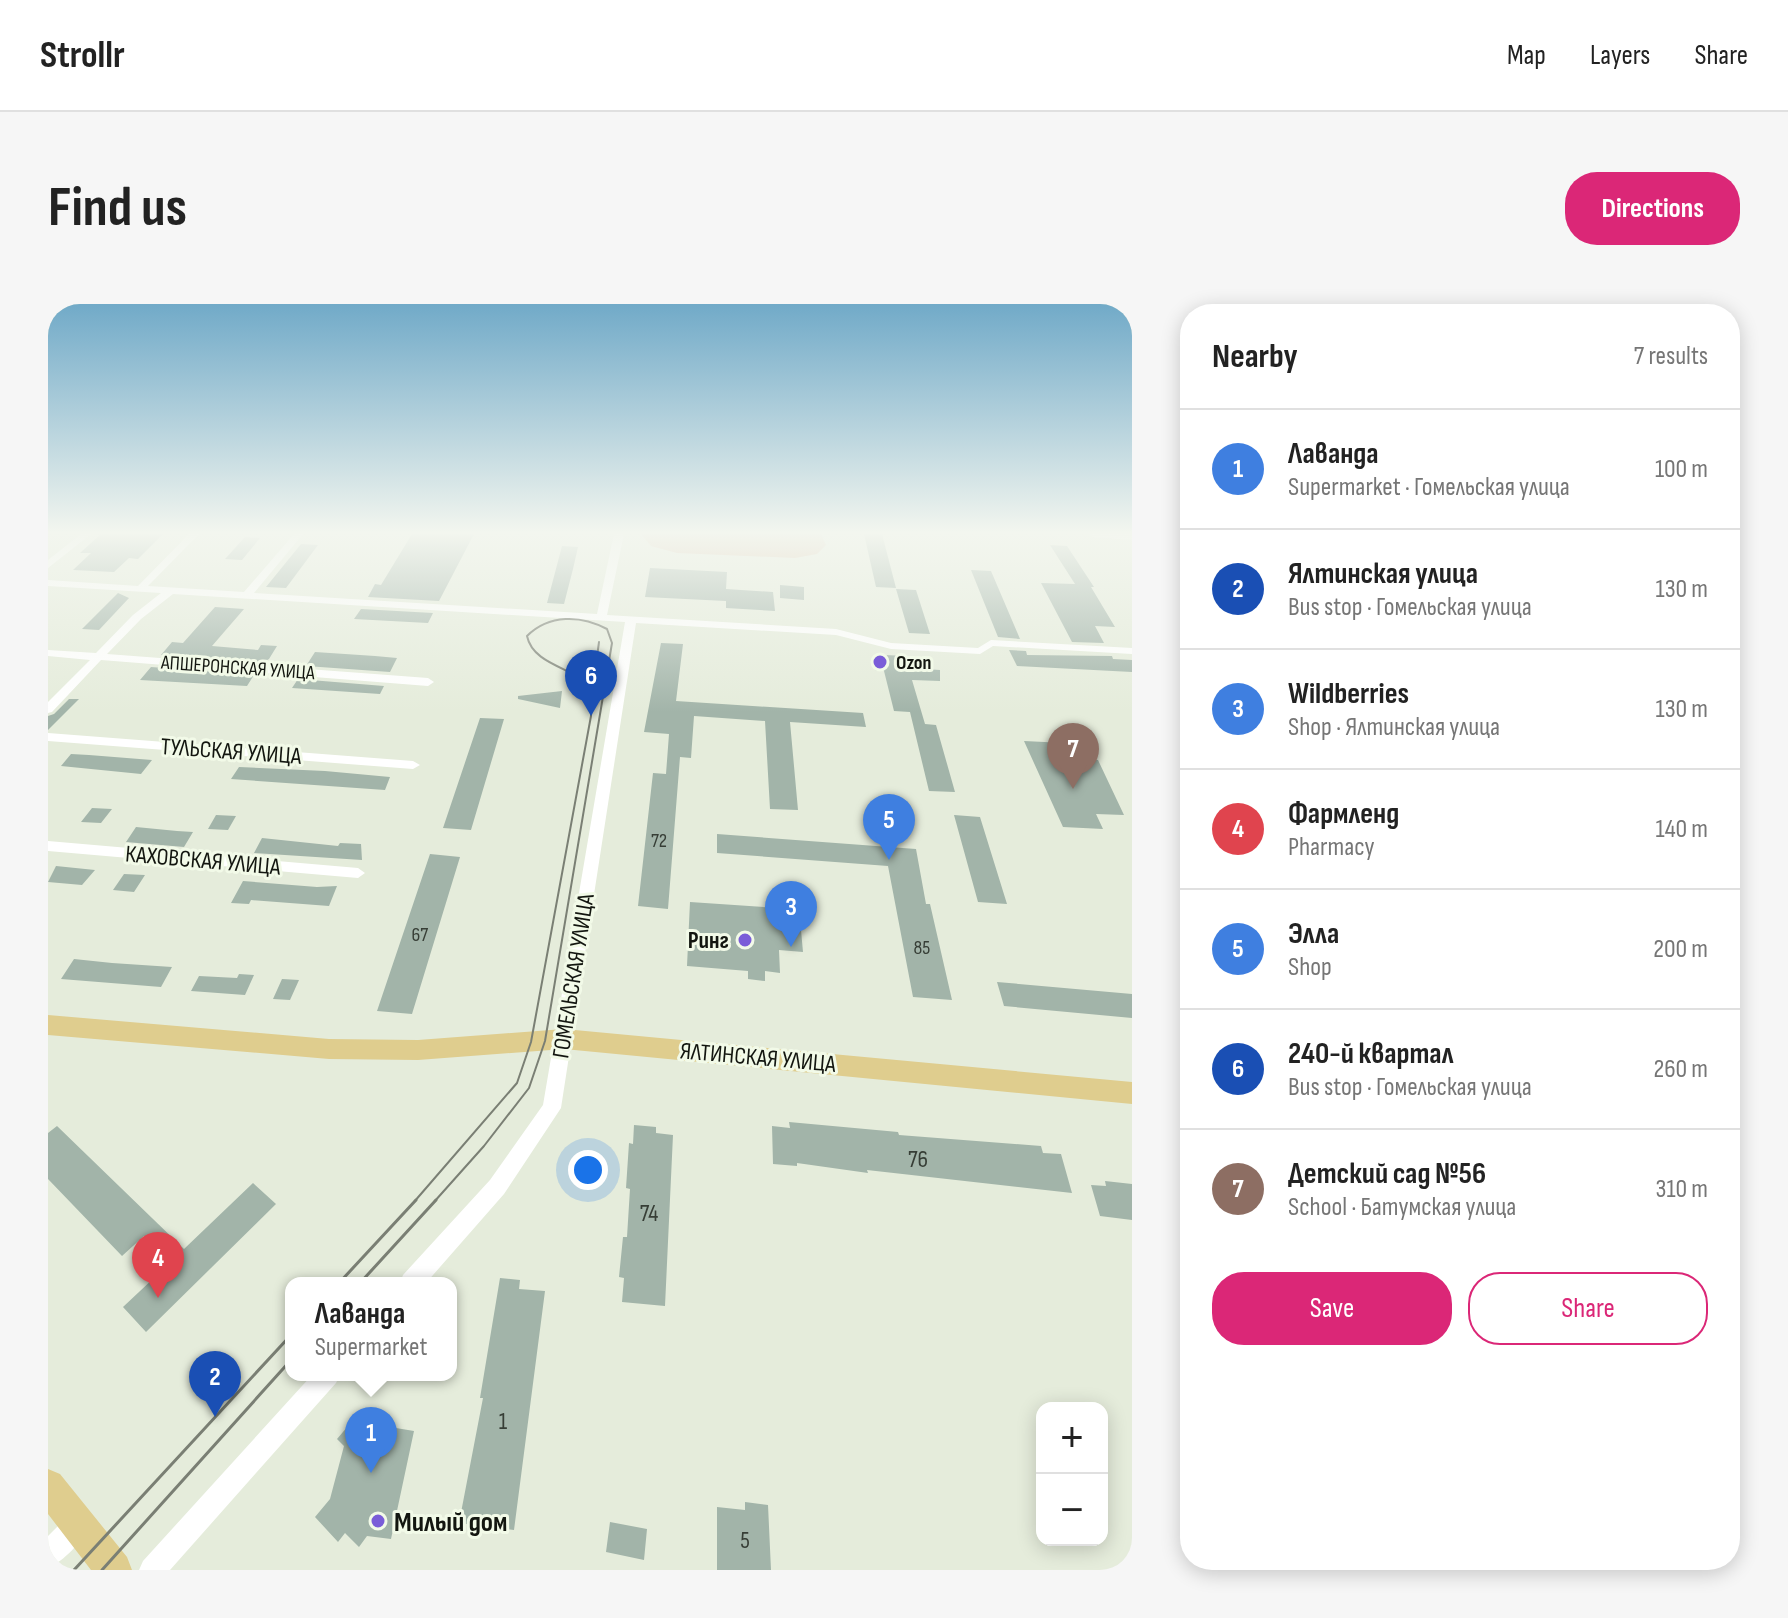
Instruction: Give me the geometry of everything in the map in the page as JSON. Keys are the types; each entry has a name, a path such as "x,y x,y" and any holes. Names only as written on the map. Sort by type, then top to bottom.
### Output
{"main road":[{"name":"ЯЛТИНСКАЯ УЛИЦА","path":"48,1025 329,1049 418,1050 564,1039 1132,1093"},
{"path":"48,1486 76,1526 114,1570"}],"street":[{"path":"48,709 137,617 167,593"},
{"path":"202,593 836,632 891,646 943,650 980,651 991,643 1132,651"},
{"path":"601,619 606,593"},
{"name":"ГОМЕЛЬСКАЯ УЛИЦА","path":"416,1277 497,1187 552,1108 631,621"},
{"name":"АПШЕРОНСКАЯ УЛИЦА","path":"48,653 428,682"},
{"name":"ТУЛЬСКАЯ УЛИЦА","path":"48,737 413,765"},
{"name":"КАХОВСКАЯ УЛИЦА","path":"48,846 358,873"},
{"path":"152,1570 323,1381"},
{"path":"48,1555 76,1526"}],"building":[{"path":"118,593 129,598 99,630 82,629"},
{"path":"370,593 443,593 439,601 368,597"},
{"path":"550,593 567,593 564,604 547,603"},
{"path":"646,593 773,593 775,611 726,608 726,601 645,597"},
{"path":"780,593 804,593 804,600 780,598"},
{"path":"897,593 917,593 930,634 909,633"},
{"path":"980,593 1000,593 1020,639 998,637"},
{"path":"1046,593 1095,593 1115,627 1095,626 1104,643 1072,642"},
{"path":"215,607 244,609 212,646 258,650 261,645 277,646 269,659 262,663 161,655 172,642 183,643"},
{"path":"361,609 433,613 428,623 354,619"},
{"path":"661,643 683,644 676,701 863,713 866,727 790,722 798,810 770,809 765,721 694,716 691,758 680,757 668,909 638,906 653,773 666,774 669,734 644,732"},
{"path":"1009,650 1026,651 1027,655 1112,656 1113,659 1132,660 1132,672 1017,666"},
{"path":"315,652 397,658 390,672 306,666"},
{"path":"885,655 906,656 909,668 940,670 940,681 912,680 925,724 936,725 955,792 929,791 910,712 894,711 884,671 876,671 873,659 886,659"},
{"path":"151,667 254,675 247,686 140,680"},
{"path":"298,679 384,686 380,694 292,688"},
{"path":"562,691 560,708 518,699 518,696"},
{"path":"69,699 79,699 48,730 48,716"},
{"path":"480,718 504,719 471,830 443,828"},
{"path":"1024,741 1065,743 1073,758 1098,760 1124,815 1096,814 1103,829 1063,827"},
{"path":"71,754 152,760 141,774 61,766"},
{"path":"239,767 390,777 385,790 231,779"},
{"path":"92,808 112,809 101,823 81,822"},
{"path":"216,815 236,816 228,830 208,829"},
{"path":"954,815 980,817 1007,904 978,902"},
{"path":"136,827 193,832 184,847 126,842"},
{"path":"717,834 916,849 926,904 930,904 952,1000 913,997 888,866 717,853"},
{"path":"262,838 338,846 340,843 361,844 362,860 254,853"},
{"path":"430,854 460,857 412,1014 377,1011"},
{"path":"56,866 95,870 82,885 48,882"},
{"path":"124,874 145,875 134,892 113,890"},
{"path":"243,881 337,886 329,906 251,900 249,904 231,903"},
{"name":"Ринг","path":"690,902 778,908 779,928 801,930 803,952 779,950 780,973 765,971 765,981 748,979 748,971 687,966"},
{"path":"74,959 172,967 161,987 61,979"},
{"path":"239,974 254,975 245,995 191,991 199,976 237,978"},
{"path":"282,979 299,980 290,1000 273,999"},
{"path":"997,982 1132,994 1132,1018 1004,1006"},
{"path":"789,1122 898,1132 899,1135 1041,1146 1043,1153 1061,1154 1072,1193 797,1163 797,1166 773,1164 772,1126 790,1128"},
{"path":"634,1125 656,1127 656,1133 673,1135 665,1306 622,1302 624,1278 619,1277 623,1237 627,1237 630,1189 626,1188 629,1143 633,1144"},
{"path":"57,1126 184,1249 253,1183 276,1204 146,1332 123,1307 172,1261 144,1236 122,1256 48,1179 48,1133"},
{"path":"1105,1181 1132,1184 1132,1220 1100,1216 1091,1185 1106,1186"},
{"path":"500,1278 520,1280 519,1289 545,1291 514,1530 459,1523 483,1398 480,1398"},
{"path":"359,1413 371,1425 380,1413 396,1428 414,1431 391,1539 367,1536 359,1547 345,1533 338,1542 315,1517 330,1499 344,1446 337,1439"},
{"path":"745,1502 768,1505 771,1570 717,1570 717,1507 745,1510"},
{"path":"610,1522 647,1529 644,1560 606,1552"}],"tram line":[{"path":"434,1202 484,1146 529,1088 545,1041 612,643 607,629 576,619 555,620 527,636 537,654 593,687"},
{"path":"593,687 599,642"},
{"path":"414,1202 517,1083 531,1042 591,716 593,687"},
{"path":"345,1277 416,1200"},
{"path":"365,1277 436,1200"},
{"path":"74,1570 285,1341"},
{"path":"102,1570 285,1367"}],"place":[{"name":"Ozon","path":"880,662"},
{"name":"240-й квартал","path":"591,716"},
{"name":"Детский сад №56","path":"1073,789"},
{"name":"Элла","path":"889,860"},
{"name":"Ринг","path":"745,940"},
{"name":"Wildberries","path":"791,947"},
{"name":"Фармленд","path":"158,1298"},
{"name":"Ялтинская улица","path":"215,1417"},
{"name":"Лаванда","path":"371,1473"},
{"name":"Милый дом","path":"378,1521"}]}
